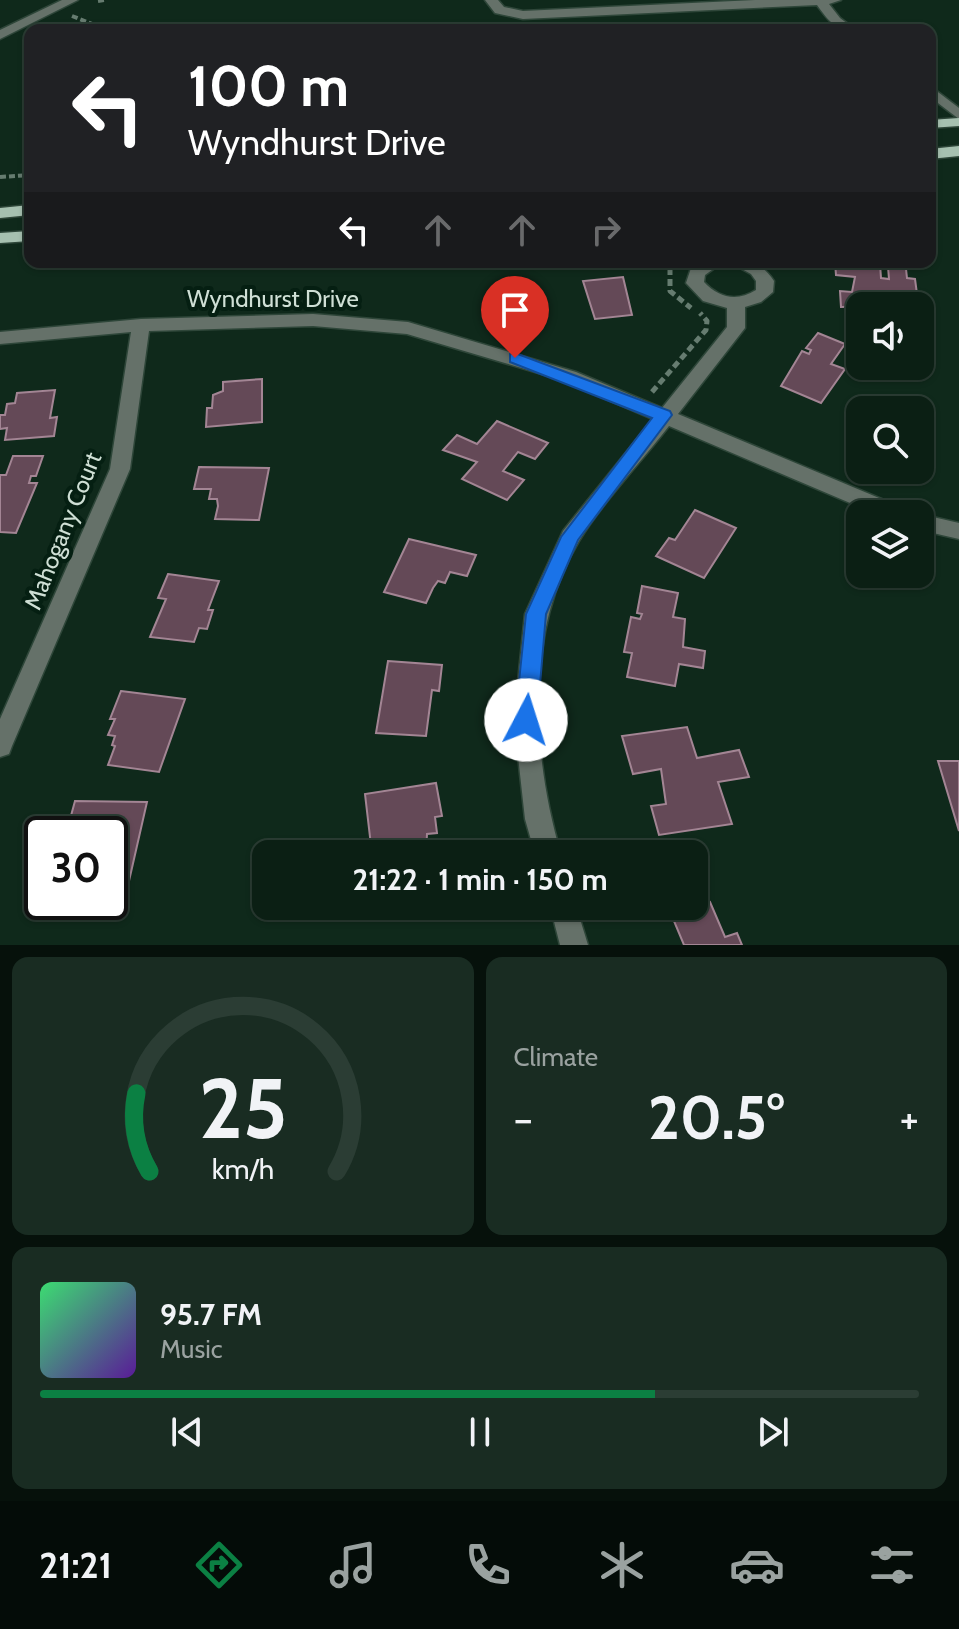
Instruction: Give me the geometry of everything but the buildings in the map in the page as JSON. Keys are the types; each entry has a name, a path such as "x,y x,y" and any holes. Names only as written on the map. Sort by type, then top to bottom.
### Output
{"main road":[{"path":"936,153 959,151"},
{"path":"0,213 24,211"},
{"path":"0,238 24,236"}],"street":[{"path":"0,35 72,0"},
{"path":"491,0 500,10 513,15 630,6 835,0"},
{"path":"820,0 840,24"},
{"path":"936,104 955,120"},
{"path":"704,268 697,272 695,283 702,294 718,302 736,304 753,301 764,292 765,281 752,268"},
{"path":"544,840 538,819 526,720 536,614 570,537 736,328 736,304"},
{"name":"Wyndhurst Drive","path":"0,338 141,325 313,320 408,328 489,349 638,404 863,500"},
{"name":"Mahogany Court","path":"0,746 120,469 141,325"},
{"path":"934,525 959,531"},
{"path":"567,920 574,945"}],"path":[{"path":"71,16 92,24"},
{"path":"0,177 24,175"},
{"path":"638,404 706,330 707,321 670,291 670,268"}],"route":[{"path":"515,358 569,376 664,415 570,537 536,614 526,720"}]}
